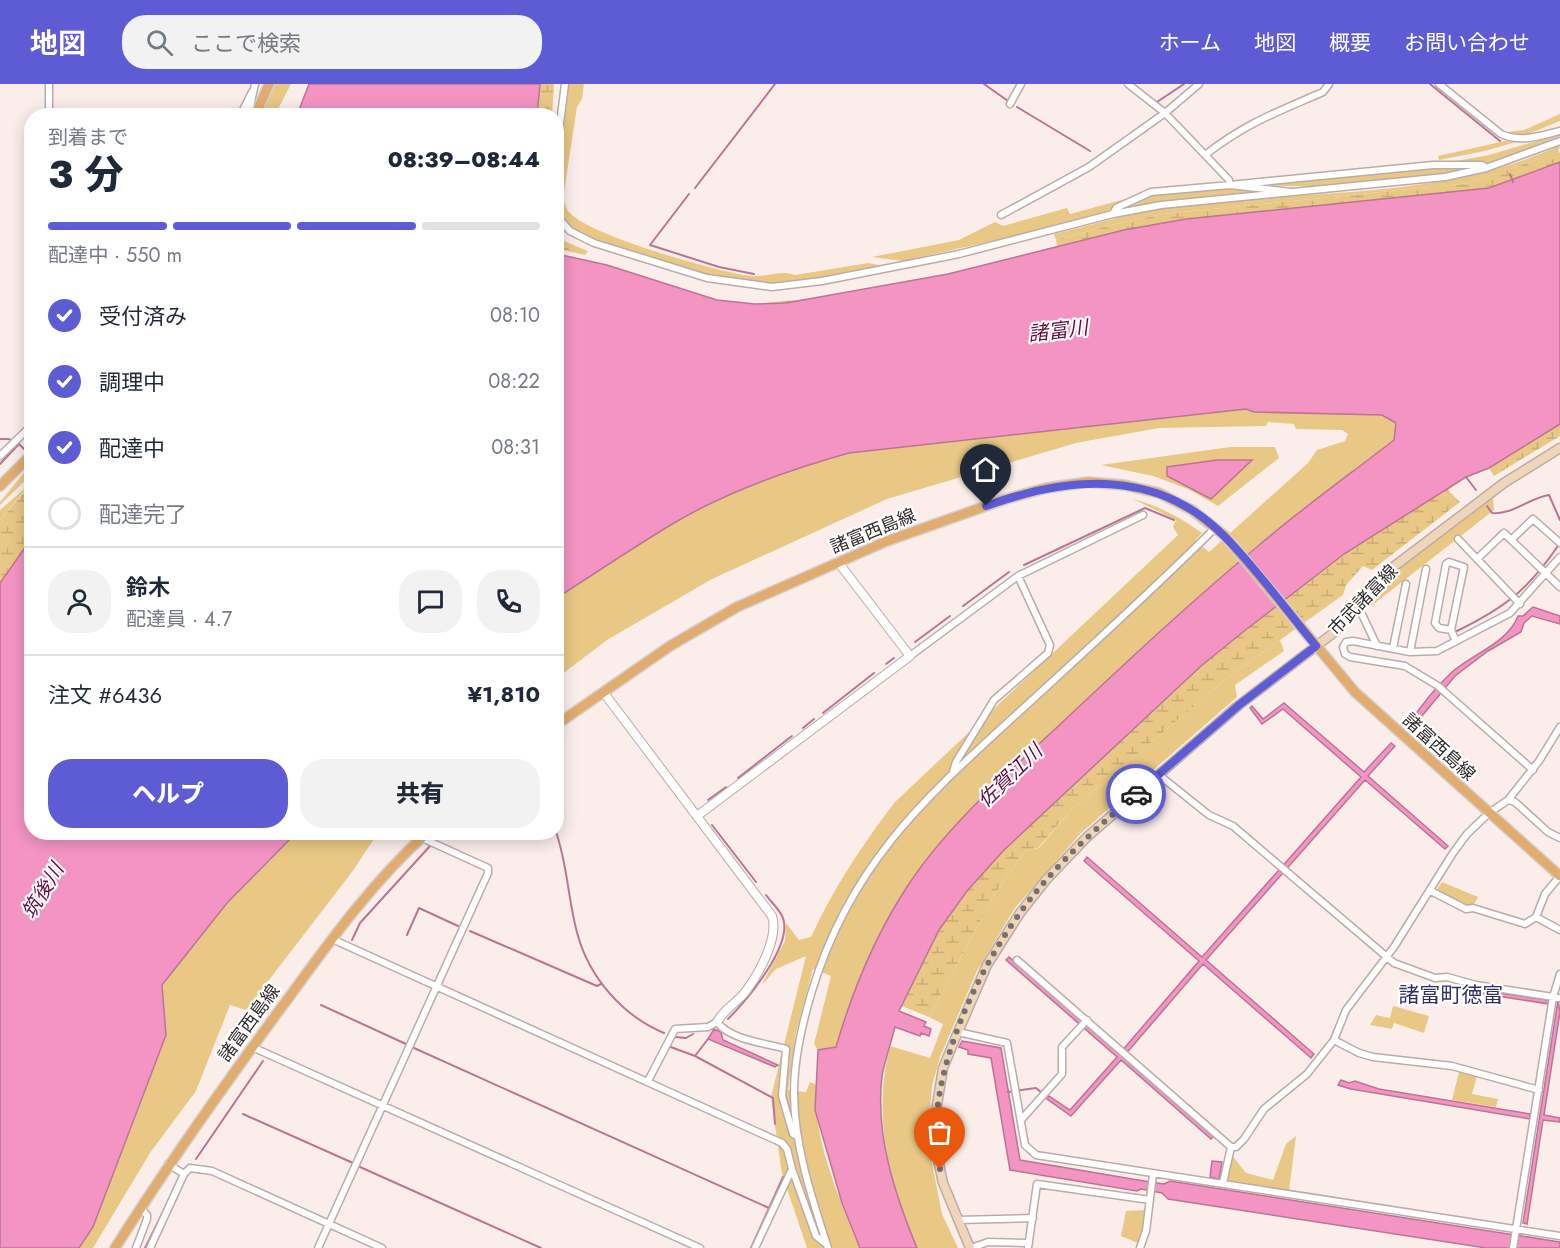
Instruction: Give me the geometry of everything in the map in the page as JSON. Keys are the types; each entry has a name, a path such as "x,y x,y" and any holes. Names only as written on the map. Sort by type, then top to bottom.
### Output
{"main road":[{"path":"258,108 269,84"},
{"name":"市武諸富線","path":"970,1248 941,1174 937,1155 935,1118 943,1068 987,965 1046,880 1087,837 1239,705 1336,631 1369,590 1407,555 1504,483 1560,448"},
{"path":"0,486 24,462"},
{"name":"諸富西島線","path":"564,720 670,646 736,607 887,541 1006,499 1046,488 1088,482 1124,485 1159,493 1192,510 1225,536 1316,646 1379,715 1560,876"},
{"name":"諸富西島線","path":"115,1248 168,1164 332,939 372,889 420,840"}],"street":[{"path":"49,84 49,108"},
{"path":"562,108 565,84"},
{"path":"1010,104 1021,84"},
{"path":"1128,84 1165,113 1229,180 1230,185"},
{"path":"1001,215 1089,167 1165,113 1199,84"},
{"path":"1205,154 1238,130 1262,117 1323,92 1329,84"},
{"path":"1439,84 1501,134 1510,138 1531,138 1560,131"},
{"path":"244,108 254,87"},
{"path":"250,108 254,87"},
{"path":"564,224 570,231 594,243 706,278 772,287 822,281 959,254 1113,214 1161,205 1419,181 1486,168 1560,141"},
{"path":"1113,214 1116,208 1151,192 1433,165 1482,165 1486,168"},
{"path":"1230,185 1283,189 1295,193"},
{"path":"0,456 24,432"},
{"path":"697,816 1018,576 1143,515"},
{"path":"1511,540 1533,519 1560,543"},
{"path":"828,1247 798,1137 794,1095 800,1036 817,973 836,924 862,877 880,851 928,795 1215,528"},
{"path":"1477,559 1504,533 1560,587"},
{"path":"1458,539 1515,600"},
{"path":"1533,770 1438,686 1405,666 1350,657 1344,654 1343,647 1346,642 1353,641 1410,652 1437,651 1455,639 1493,622 1560,557"},
{"path":"838,562 909,656"},
{"path":"1451,630 1439,628 1435,623 1446,564 1449,562 1464,567 1451,630 1455,639"},
{"path":"1410,652 1426,569"},
{"path":"953,772 956,762 994,700 1048,652 1050,645 1018,576"},
{"path":"1393,648 1406,584"},
{"path":"1358,606 1377,646"},
{"path":"603,693 775,923 772,943 746,991 717,1022 708,1027 675,1029 648,1081"},
{"path":"1017,960 1085,1023 1119,1049 1231,1147 1236,1147 1264,1109 1307,1074 1334,1040 1346,1010 1394,947 1467,834 1489,813 1508,800 1533,770 1560,727"},
{"path":"1159,775 1209,815 1233,826 1385,957 1416,973 1435,978 1447,977 1476,985 1557,997"},
{"path":"1508,800 1515,802 1548,832 1560,838"},
{"path":"318,1248 489,870 434,840"},
{"path":"1431,891 1466,909 1473,908 1525,924 1536,917 1545,894 1560,876"},
{"path":"1536,917 1560,930"},
{"path":"332,939 776,1139 787,1149 792,1170 816,1236 828,1247"},
{"path":"1514,1248 1560,974"},
{"path":"717,1022 722,1028 738,1035 786,1049 782,1096 793,1134 798,1137"},
{"path":"1021,1120 1046,1095 1062,1074 1062,1047 1085,1023"},
{"path":"958,1032 1007,1043 1027,1149 1036,1155 1153,1177 1223,1183 1516,1231 1560,1236"},
{"path":"1334,1040 1359,1053 1373,1057 1452,1066 1539,1090"},
{"path":"252,1047 700,1248"},
{"path":"1223,1183 1231,1147"},
{"path":"168,1164 184,1174"},
{"path":"150,1248 184,1174 190,1168 212,1171 382,1248"},
{"path":"755,1248 792,1170"},
{"path":"1140,1248 1146,1231 1153,1177"},
{"path":"970,1248 988,1242 1030,1246 1037,1184 1150,1198"},
{"path":"135,1248 147,1220 147,1215 140,1208"},
{"path":"958,1220 1033,1218"}],"green space":[{"path":"273,84 291,84 279,108 263,108"},
{"path":"536,84 554,84 552,108 534,108"},
{"path":"568,84 584,84 582,99 577,107 564,192 564,115"},
{"path":"1560,114 1560,121 1523,136 1511,135 1507,132 1524,130"},
{"path":"1560,134 1560,136 1488,163 1445,163 1489,155"},
{"path":"1505,141 1516,142 1439,160 1438,156"},
{"path":"1560,145 1558,153 1469,183 1163,214 1056,240 1054,234 1147,211 1210,202 1363,191 1464,177 1513,164"},
{"path":"1560,152 1560,174 1505,191 759,314 569,264 564,260 564,256 607,265 717,300 755,304 828,297 948,274 1057,246 1056,240 1163,214 1469,183"},
{"path":"1478,167 1422,177 1366,183 1309,186 1253,184 1436,168"},
{"path":"1239,188 1283,192 1155,202 1118,210 1155,193"},
{"path":"1140,195 1108,212 1037,231 903,261 872,257 959,240 995,222 1003,226 1067,208 1070,214"},
{"path":"564,201 568,211 599,231 653,251 749,276 784,273 795,275 868,263 890,267 799,284 754,285 706,276 644,259 587,236 564,220"},
{"path":"564,240 588,251 585,255 564,250"},
{"path":"1560,404 1560,436 1494,476 1489,468 1466,477 1448,490 1460,502 1372,570 1363,566 1346,585 1343,595 1231,675 1071,810 1038,848 1025,851 994,895 929,1017 902,1006 899,1011 929,930 971,867 1199,660 1380,513"},
{"path":"1246,409 1254,412 1382,415 1396,423 1394,440 1258,545 1205,591 1013,767 954,826 920,868 883,927 849,1006 836,1047 818,1050 814,1044 831,976 813,969 796,1033 788,1090 806,1092 810,1082 816,1085 816,1106 823,1148 836,1189 860,1248 807,1248 782,1174 771,1097 806,956 776,969 761,986 785,941 786,923 799,940 811,937 849,867 895,802 1178,535 1173,527 1176,520 1133,499 1160,509 1194,527 1202,533 1195,540 1209,552 1308,463 1317,450 1345,441 1348,434 1342,430 1296,429 1294,424 1268,422 1266,426 1159,428 1076,443 887,499 712,579 607,640 564,673 564,593 659,532 716,501 781,474 849,453"},
{"path":"1230,447 1275,447 1279,458 1218,506 1188,489 1153,476 1101,465"},
{"path":"24,473 24,482 0,505"},
{"path":"24,489 0,520 0,510"},
{"path":"24,492 24,583 0,616 0,520"},
{"path":"1493,498 1494,510 1370,607 1395,574 1410,560"},
{"path":"1280,640 1284,651 1235,685 1237,697 1081,833 1015,908 977,971 940,1057 932,1086 929,1121 931,1158 942,1214 958,1248 917,1248 898,1198 886,1149 883,1099 890,1046 930,1058 943,1024 929,1017 994,895 1025,851 1039,848 1071,810 1231,675"},
{"path":"289,840 373,840 352,872 246,1010 230,1005 196,1091 150,1153 93,1248 79,1248 93,1227 166,1035 162,985 227,903"},
{"path":"1442,882 1478,897 1473,906 1466,907 1435,892"},
{"path":"1393,1006 1429,1016 1424,1033 1394,1023 1392,1029 1370,1025 1376,1015 1390,1018"},
{"path":"1459,1072 1477,1076 1472,1094 1498,1099 1496,1107 1452,1100"},
{"path":"1296,1136 1289,1191 1228,1181 1231,1154 1246,1173 1273,1180 1286,1144"},
{"path":"1145,1210 1140,1244 1121,1236 1126,1211"}],"water":[{"path":"309,84 540,84 538,108 300,108"},
{"path":"1560,162 1560,424 1489,468 1466,477 1344,554 1243,632 1201,666 1004,850 967,891 939,930 899,1011 926,1022 924,1026 931,1029 929,1036 921,1033 920,1036 895,1027 882,1076 881,1120 884,1142 894,1186 917,1248 860,1248 842,1203 815,1110 818,1050 836,1047 865,966 883,927 905,890 937,847 994,786 1154,637 1232,568 1291,519 1394,440 1396,423 1382,415 1254,412 1246,409 849,453 781,474 716,501 659,532 564,593 564,256 607,265 717,300 755,304 786,303 948,274 1124,230 1186,219 1489,188"},
{"path":"1217,460 1252,460 1211,499 1167,476 1167,467"},
{"name":"筑後川","path":"24,549 24,840 289,840 227,903 162,985 166,1035 93,1227 79,1248 0,1248 0,583"},
{"path":"1533,607 1560,616 1560,624 1532,616 1524,623 1521,632 1488,651 1455,676 1417,722 1409,724 1428,697 1451,673 1498,641 1506,634 1518,616 1523,616"},
{"path":"1284,703 1364,772 1391,743 1395,746 1368,776 1448,846 1445,849 1365,780 1206,960 1314,1054 1311,1058 1203,964 1124,1056 1214,1136 1211,1139 1121,1060 1071,1116 1047,1099 1049,1096 1070,1110 1117,1057 1006,960 1009,957 1120,1053 1199,961 1084,861 1087,857 1202,957 1361,777 1283,709 1262,724 1250,708 1252,706 1263,719"},
{"path":"1478,990 1548,1000 1549,1004 1478,993"},
{"path":"1558,1000 1560,1012 1544,1115 1560,1118 1560,1122 1543,1120 1527,1224 1523,1223"},
{"path":"714,1029 721,1032 723,1040 778,1065 775,1067 708,1039"},
{"path":"962,1041 1001,1048 1020,1160 1144,1181 1164,1184 1170,1181 1560,1242 1560,1248 1486,1248 1168,1199 1162,1193 1141,1189 1137,1191 1010,1170 991,1058 968,1054 968,1050 959,1047"},
{"path":"1341,1080 1349,1083 1355,1081 1379,1089 1530,1114 1530,1119 1351,1089 1338,1085"},
{"path":"1212,1161 1222,1162 1219,1179 1210,1177"}],"waterway":[{"path":"695,188 775,84"},
{"path":"984,84 1008,101"},
{"path":"1157,102 1184,84"},
{"path":"1430,84 1500,141"},
{"path":"1017,107 1090,151"},
{"path":"1510,174 1513,182"},
{"path":"689,194 650,245 719,267 754,274"},
{"path":"0,439 9,439 14,442"},
{"path":"19,444 24,449"},
{"path":"0,464 19,444"},
{"path":"1466,477 1476,490"},
{"path":"1487,506 1492,513 1500,513 1549,495 1560,520"},
{"path":"1024,565 1145,508 1174,520"},
{"path":"1457,631 1503,605 1527,585 1560,543"},
{"path":"963,606 1009,572"},
{"path":"915,642 950,616"},
{"path":"886,664 894,658"},
{"path":"823,713 874,673"},
{"path":"803,728 814,719"},
{"path":"738,778 792,736"},
{"path":"708,800 726,787"},
{"path":"712,825 756,882"},
{"path":"558,840 583,952 610,994 635,1017 664,1033"},
{"path":"352,940 360,923 430,846"},
{"path":"728,1019 756,987 775,958 781,943 784,930 783,918 766,895"},
{"path":"407,935 419,908 458,926"},
{"path":"470,931 597,986 601,984"},
{"path":"321,1005 406,1044"},
{"path":"675,1037 686,1038 693,1034"},
{"path":"668,1046 695,1056 708,1039"},
{"path":"414,1048 769,1208"},
{"path":"695,1056 773,1098 775,1124"},
{"path":"196,1159 263,1061"},
{"path":"1008,1092 1036,1088 1042,1093"},
{"path":"243,1114 353,1163"},
{"path":"360,1167 541,1248"},
{"path":"751,1248 783,1177"},
{"path":"145,1248 165,1208"}],"way so far":[{"path":"940,1169 935,1118 943,1068 987,965 1020,913 1046,880 1087,837 1136,794"}],"district":[{"name":"諸富町徳富","path":"1451,995"}],"route":[{"path":"986,506 1046,488 1088,482 1124,485 1159,493 1192,510 1225,536 1316,646 1239,705 1136,794"}],"water label":[{"name":"諸富川","path":"1058,331"},
{"name":"佐賀江川","path":"1010,776"}]}
